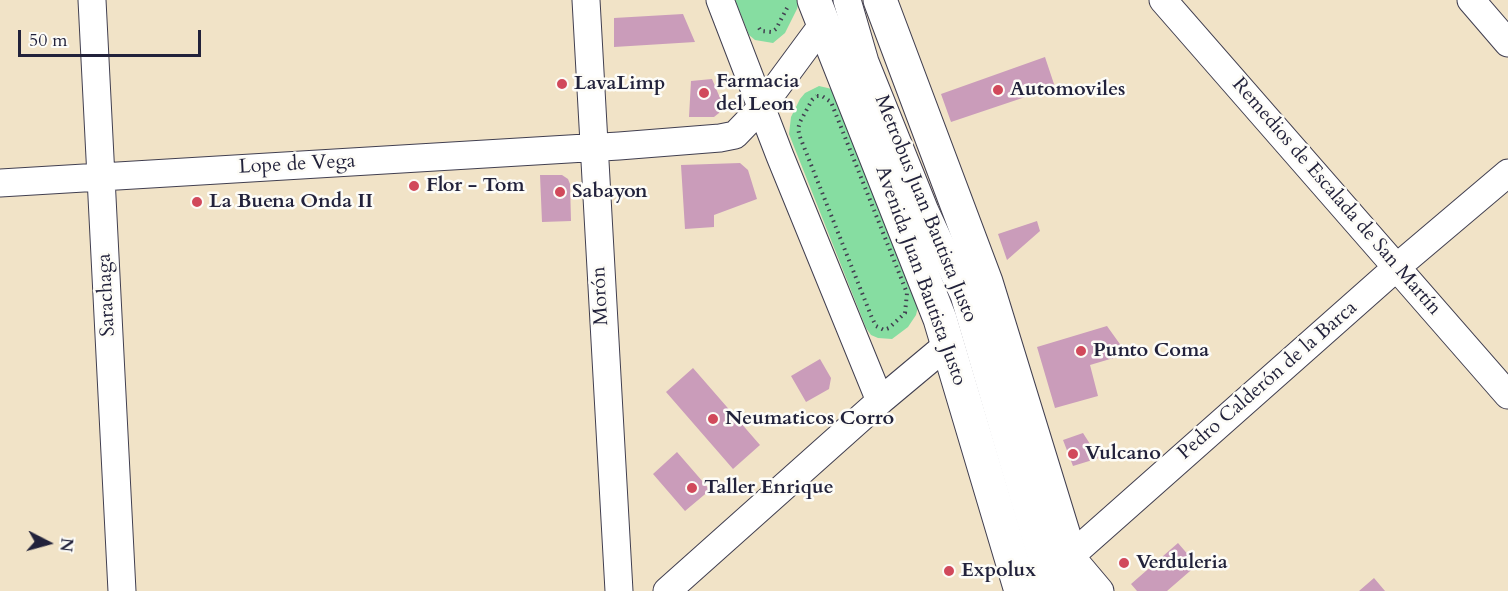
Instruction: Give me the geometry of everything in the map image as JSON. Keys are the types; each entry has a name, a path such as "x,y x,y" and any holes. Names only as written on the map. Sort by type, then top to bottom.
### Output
{"main road":[{"name":"Avenida Juan Bautista Justo","path":"880,0 986,282 1044,581"},
{"name":"Avenida Juan Bautista Justo","path":"824,8 931,295 947,345 1044,581"},
{"name":"Avenida Juan Bautista Justo","path":"1044,581 1081,591"}],"street":[{"name":"Sarachaga","path":"92,0 122,591"},
{"name":"Morón","path":"586,0 619,591"},
{"path":"720,0 761,108 880,400"},
{"name":"Metrobus Juan Bautista Justo","path":"847,0 866,62 925,211 964,294 1044,581"},
{"name":"Remedios de Escalada de San Martín","path":"1163,0 1508,395"},
{"path":"1471,0 1508,43"},
{"name":"Lope de Vega","path":"0,183 594,148 735,135 761,108 824,8"},
{"name":"Pedro Calderón de la Barca","path":"1044,581 1397,267 1508,173"},
{"path":"667,591 880,400 947,345"},
{"path":"1044,581 1100,591"}],"path":[{"path":"757,25 761,31 772,32 776,29 789,0"},
{"path":"822,96 828,98 907,293 905,313 884,330 876,326 872,318 798,129 812,100 822,96"}],"green space":[{"path":"735,0 799,1 785,33 773,43 755,40 749,35"},
{"path":"819,86 832,89 918,307 908,327 892,339 878,338 871,335 866,328 789,134 791,117 800,99 805,93"}],"building":[{"path":"683,14 695,42 614,47 614,18"},
{"name":"Automoviles","path":"1045,57 1055,87 951,122 941,94"},
{"name":"Farmacia del Leon","path":"712,79 723,105 719,113 714,117 689,117 691,81"},
{"path":"740,163 748,170 757,199 714,215 714,227 685,229 681,165"},
{"path":"540,175 562,175 568,179 571,221 542,222"},
{"path":"1037,221 1040,231 1007,260 998,234"},
{"name":"Punto Coma","path":"1107,326 1127,354 1090,365 1098,396 1055,408 1037,347"},
{"path":"820,359 831,378 829,389 806,402 791,376"},
{"name":"Neumaticos Corro","path":"693,368 760,445 733,469 666,392"},
{"path":"1083,433 1099,458 1073,466 1063,440"},
{"path":"677,452 710,490 685,511 653,474"},
{"path":"1178,543 1197,565 1167,591 1137,591 1131,584"},
{"path":"1374,578 1385,591 1359,591"}],"place":[{"name":"LavaLimp","path":"562,84"},
{"name":"Automoviles","path":"998,90"},
{"name":"Farmacia del Leon","path":"704,93"},
{"name":"Flor - Tom","path":"414,186"},
{"name":"Sabayon","path":"560,192"},
{"name":"La Buena Onda II","path":"197,202"},
{"name":"Punto Coma","path":"1081,351"},
{"name":"Neumaticos Corro","path":"713,419"},
{"name":"Vulcano","path":"1073,454"},
{"name":"Taller Enrique","path":"692,488"},
{"name":"Verduleria","path":"1124,563"},
{"name":"Expolux","path":"949,571"}]}
